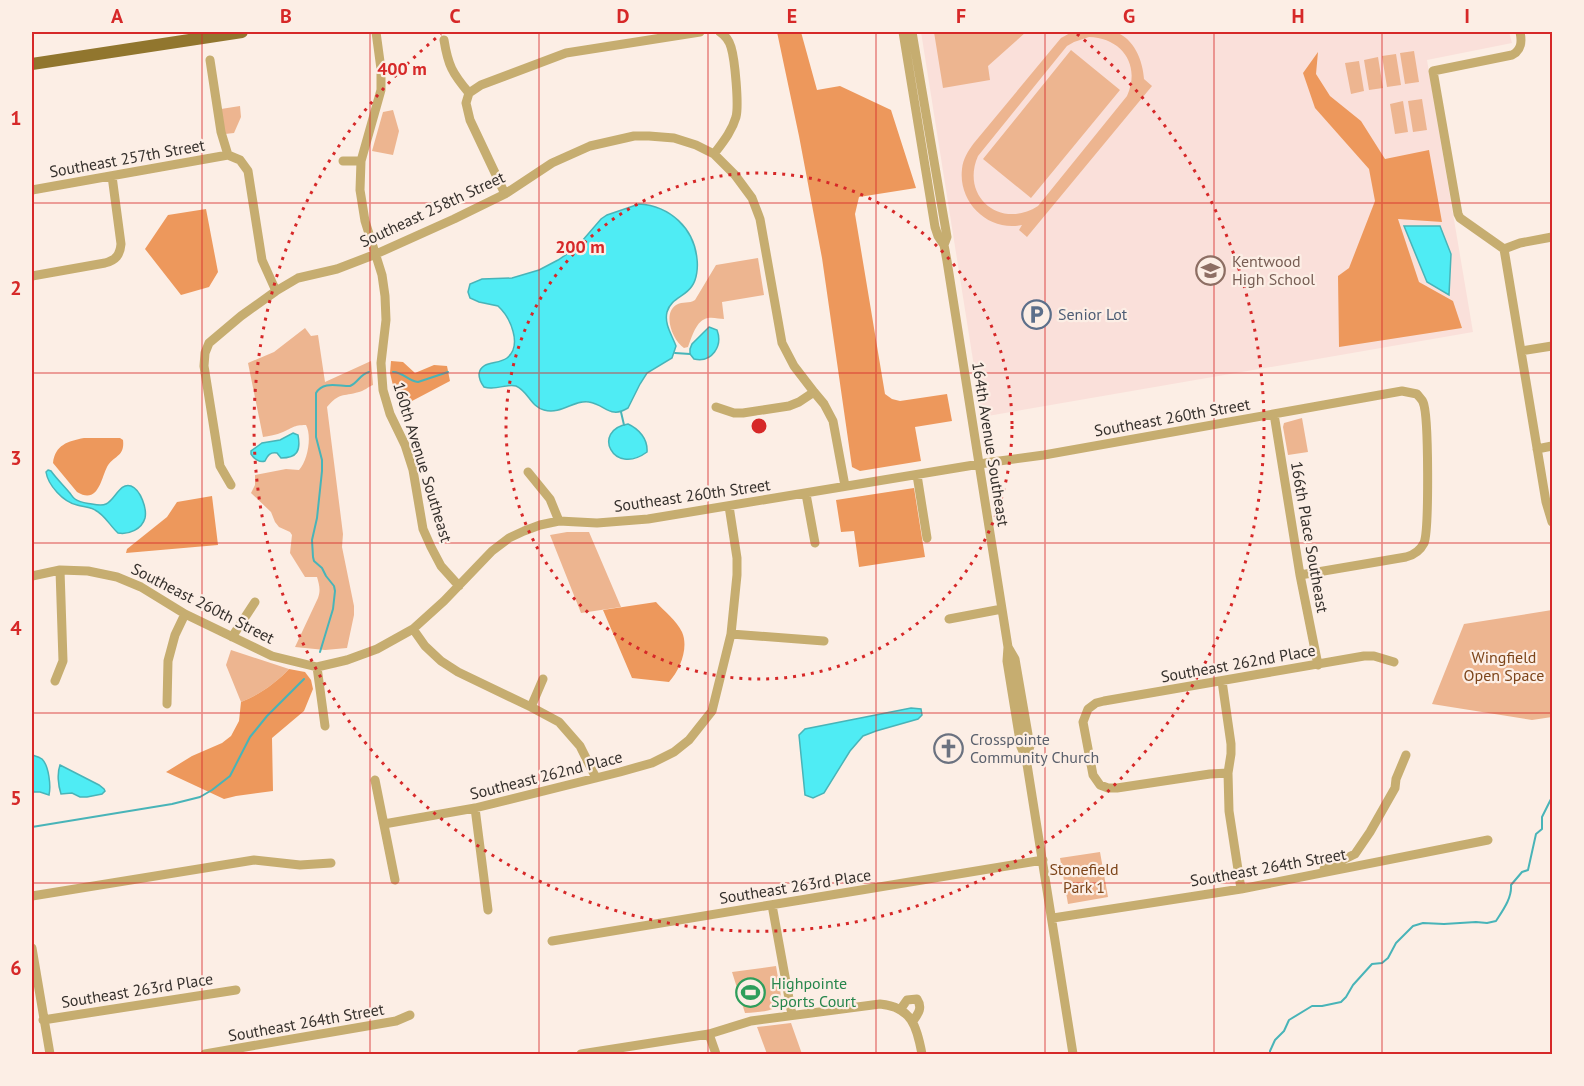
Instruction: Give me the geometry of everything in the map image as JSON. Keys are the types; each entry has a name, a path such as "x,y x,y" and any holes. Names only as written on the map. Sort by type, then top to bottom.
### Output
{"main road":[{"path":"32,64 242,32"}],"street":[{"name":"160th Avenue Southeast","path":"376,32 381,69 381,90 361,161 360,190 365,221 382,275 385,296 386,320 381,363 383,390 390,414 405,445 413,470 423,529 441,566 459,586"},
{"path":"505,194 470,120 466,103 469,93 481,85 566,53 700,32"},
{"path":"721,32 727,37 731,47 738,102 730,132 714,154 745,187 757,209 782,343 794,366 824,404 833,421 845,486"},
{"name":"164th Avenue Southeast","path":"903,32 935,227 944,245 1008,647 1006,661 1021,747 1026,758 1073,1054"},
{"name":"164th Avenue Southeast","path":"912,32 947,237 944,245"},
{"path":"1520,32 1521,45 1512,55 1433,71 1458,214 1460,219 1504,249 1546,502 1552,522"},
{"path":"444,39 447,60 452,72 469,93"},
{"path":"210,60 221,132 228,155 240,160 248,171 262,260 276,291"},
{"name":"Southeast 258th Street","path":"231,485 220,466 204,366 205,353 209,344 241,316 276,291 297,278 337,269 463,215 505,194 552,163 590,146 619,139 649,136 674,138 714,154"},
{"name":"Southeast 257th Street","path":"32,190 228,155"},
{"path":"343,161 361,161"},
{"path":"32,276 114,261 121,244 112,176"},
{"path":"1504,249 1520,243 1552,237"},
{"path":"1521,351 1552,346"},
{"name":"Southeast 260th Street","path":"32,576 60,570 88,571 117,577 141,587 185,614 272,656 317,667 347,660 377,649 413,629 444,601 492,551 509,538 559,520 597,523 635,521 1044,455 1402,391 1417,394 1423,402 1427,427 1425,541 1420,550 1406,557 1300,575"},
{"path":"716,407 734,413 743,413 789,406 814,392"},
{"name":"166th Place Southeast","path":"1274,414 1300,575 1318,664"},
{"path":"1537,449 1552,446"},
{"path":"528,472 550,499 559,520"},
{"path":"917,475 927,538"},
{"path":"806,494 815,543"},
{"name":"Southeast 262nd Place","path":"384,824 475,808 652,763 674,752 689,740 711,711 731,634 737,558 729,506"},
{"path":"55,681 63,660 60,570"},
{"path":"232,637 255,602"},
{"path":"949,619 1002,609"},
{"path":"167,704 168,661 175,635 185,614"},
{"path":"413,629 425,646 441,661 458,672 559,722 580,746 596,778"},
{"path":"731,634 824,640"},
{"name":"Southeast 262nd Place","path":"1228,773 1117,788 1100,785 1093,775 1083,722 1088,709 1104,701 1364,656 1394,662"},
{"path":"317,667 325,726"},
{"path":"531,707 543,679"},
{"path":"1222,681 1231,744 1228,773 1229,811 1240,889"},
{"path":"1306,877 1355,854 1395,788 1396,779 1407,755"},
{"path":"375,780 395,880"},
{"path":"475,808 488,910"},
{"name":"Southeast 264th Street","path":"1053,918 1240,889 1488,840"},
{"path":"32,896 255,860 300,865 331,863"},
{"name":"Southeast 263rd Place","path":"552,941 1043,860"},
{"path":"772,905 792,1015"},
{"path":"32,948 50,1054"},
{"name":"Southeast 263rd Place","path":"43,1020 236,990"},
{"path":"900,1010 907,1000 917,999 920,1011 912,1020"},
{"path":"581,1054 618,1052 709,1034 751,1021 880,1004 890,1005 900,1010 912,1020 919,1037 922,1054"},
{"name":"Southeast 264th Street","path":"205,1054 396,1021 410,1015"},
{"path":"709,1034 716,1054"}],"shaded area":[{"path":"777,32 801,32 817,90 840,86 891,110 916,188 859,197 855,214 885,394 900,401 947,394 952,421 915,427 921,461 860,471 852,467 822,258"},
{"name":"Kentwood High School","path":"921,32 1509,32 1512,43 1427,60 1473,332 982,417"},
{"path":"1318,52 1316,74 1330,96 1361,121 1385,159 1429,150 1442,222 1398,219 1419,282 1453,301 1462,328 1339,347 1338,276 1349,268 1375,201 1369,169 1315,108 1303,73"},
{"path":"206,209 218,272 209,287 181,295 145,249 168,215"},
{"path":"391,361 403,362 415,373 434,365 447,366 450,381 412,401 396,398 390,373"},
{"path":"84,438 120,438 123,440 121,453 107,467 98,489 90,495 77,492 53,463 59,448"},
{"path":"914,488 925,557 859,567 854,531 841,532 836,500"},
{"path":"212,496 218,545 126,553 127,549 167,517 177,502"},
{"path":"656,602 677,624 684,638 682,658 669,682 632,678 603,610"},
{"path":"289,669 305,672 311,680 313,689 304,711 272,738 273,791 224,799 166,772 231,736 239,721 241,702 267,688"}],"green space":[{"path":"1111,31 1122,35 1136,51 1142,65 1144,79 1152,86 1027,237 1019,230 1022,225 998,224 978,212 965,193 962,181 963,165 974,143 1061,38 1072,32","holes":["1089,37 1111,42 1126,55 1132,74 1127,96 1038,206 1024,212 1010,214 998,212 987,205 979,196 975,184 974,171 978,156 1067,46"]},
{"path":"934,32 1026,32 988,66 990,80 943,88"},
{"path":"1071,50 1120,90 1031,198 983,159"},
{"path":"1414,51 1419,82 1405,84 1400,53"},
{"path":"1396,54 1401,85 1387,87 1382,56"},
{"path":"1378,57 1383,88 1369,90 1364,60"},
{"path":"1359,61 1364,91 1351,94 1345,63"},
{"path":"1422,99 1427,130 1413,132 1408,101"},
{"path":"1403,101 1408,132 1395,134 1390,104"},
{"path":"240,106 241,117 234,133 225,134 221,109"},
{"path":"393,110 399,131 393,155 372,151 383,112"},
{"path":"758,258 764,295 722,302 724,319 704,319 695,330 688,347 684,348 680,345 669,321 672,309 676,305 695,300 716,265"},
{"path":"305,328 311,336 318,335 325,382 371,361 373,385 338,397 327,407 343,534 342,547 354,606 347,648 325,650 295,647 318,598 320,590 318,580 317,577 305,577 290,553 292,535 279,527 271,512 251,493 255,485 255,475 286,469 299,470 307,454 309,435 306,425 302,425 263,437 248,363 274,352"},
{"path":"1302,418 1308,452 1288,455 1284,423"},
{"path":"589,532 621,607 581,613 550,535"},
{"name":"Wingfield Open Space","path":"1552,610 1552,717 1532,720 1432,704 1464,624"},
{"path":"231,650 289,669 267,688 241,702 226,665"},
{"name":"Stonefield Park 1","path":"1100,852 1108,897 1068,904 1060,858"},
{"path":"776,966 780,1003 770,1010 745,1013 732,972"},
{"path":"791,1023 802,1054 767,1054 757,1027"}],"water":[{"path":"639,204 661,209 670,214 686,229 695,248 697,266 694,283 669,307 666,316 667,325 676,346 672,358 647,373 628,408 617,412 589,402 556,410 544,410 536,406 524,391 516,386 484,387 479,378 480,370 486,365 507,358 514,346 513,331 507,317 498,306 470,298 468,292 470,284 482,279 512,278 539,270 576,248 607,215"},
{"path":"1404,226 1440,226 1451,254 1449,295 1427,282"},
{"path":"709,327 717,330 717,347 711,356 700,360 694,359 690,354 692,344"},
{"path":"628,424 642,435 647,452 635,458 624,459 616,456 609,442 611,434 617,428"},
{"path":"293,433 298,435 299,445 297,452 291,457 281,458 277,453 273,453 265,461 261,461 255,459 251,454 251,451 262,443 280,440"},
{"path":"48,470 74,498 84,503 104,505 127,485 135,488 144,505 143,522 134,530 118,533 99,512 79,506 62,497 47,477"},
{"path":"911,708 921,709 922,715 918,719 863,736 850,751 824,793 813,798 805,795 799,735 805,729"},
{"path":"32,755 42,759 46,766 50,782 49,795 33,790"},
{"path":"60,765 99,785 105,791 102,794 87,797 80,797 72,793 61,794 58,779"}],"waterway":[{"path":"675,353 690,354"},
{"path":"320,652 333,609 335,591 334,586 313,557 312,540 322,471 322,460 316,437 316,393 326,386 350,386 369,372"},
{"path":"393,372 418,382 448,372"},
{"path":"621,412 624,425"},
{"path":"32,827 172,804 200,797 230,776 250,737 267,716 304,679"},
{"path":"1270,1054 1275,1040 1284,1031 1289,1020 1312,1006 1341,1002 1372,964 1382,963 1388,958 1396,943 1413,926 1423,923 1496,921 1509,899 1511,885 1522,872 1528,870 1536,834 1542,829 1542,817 1552,797"}],"place":[{"name":"Kentwood High School","path":"1211,270"},
{"name":"Senior Lot","path":"1037,314"},
{"name":"Crosspointe Community Church","path":"949,748"},
{"name":"Highpointe Sports Court","path":"750,992"}]}
